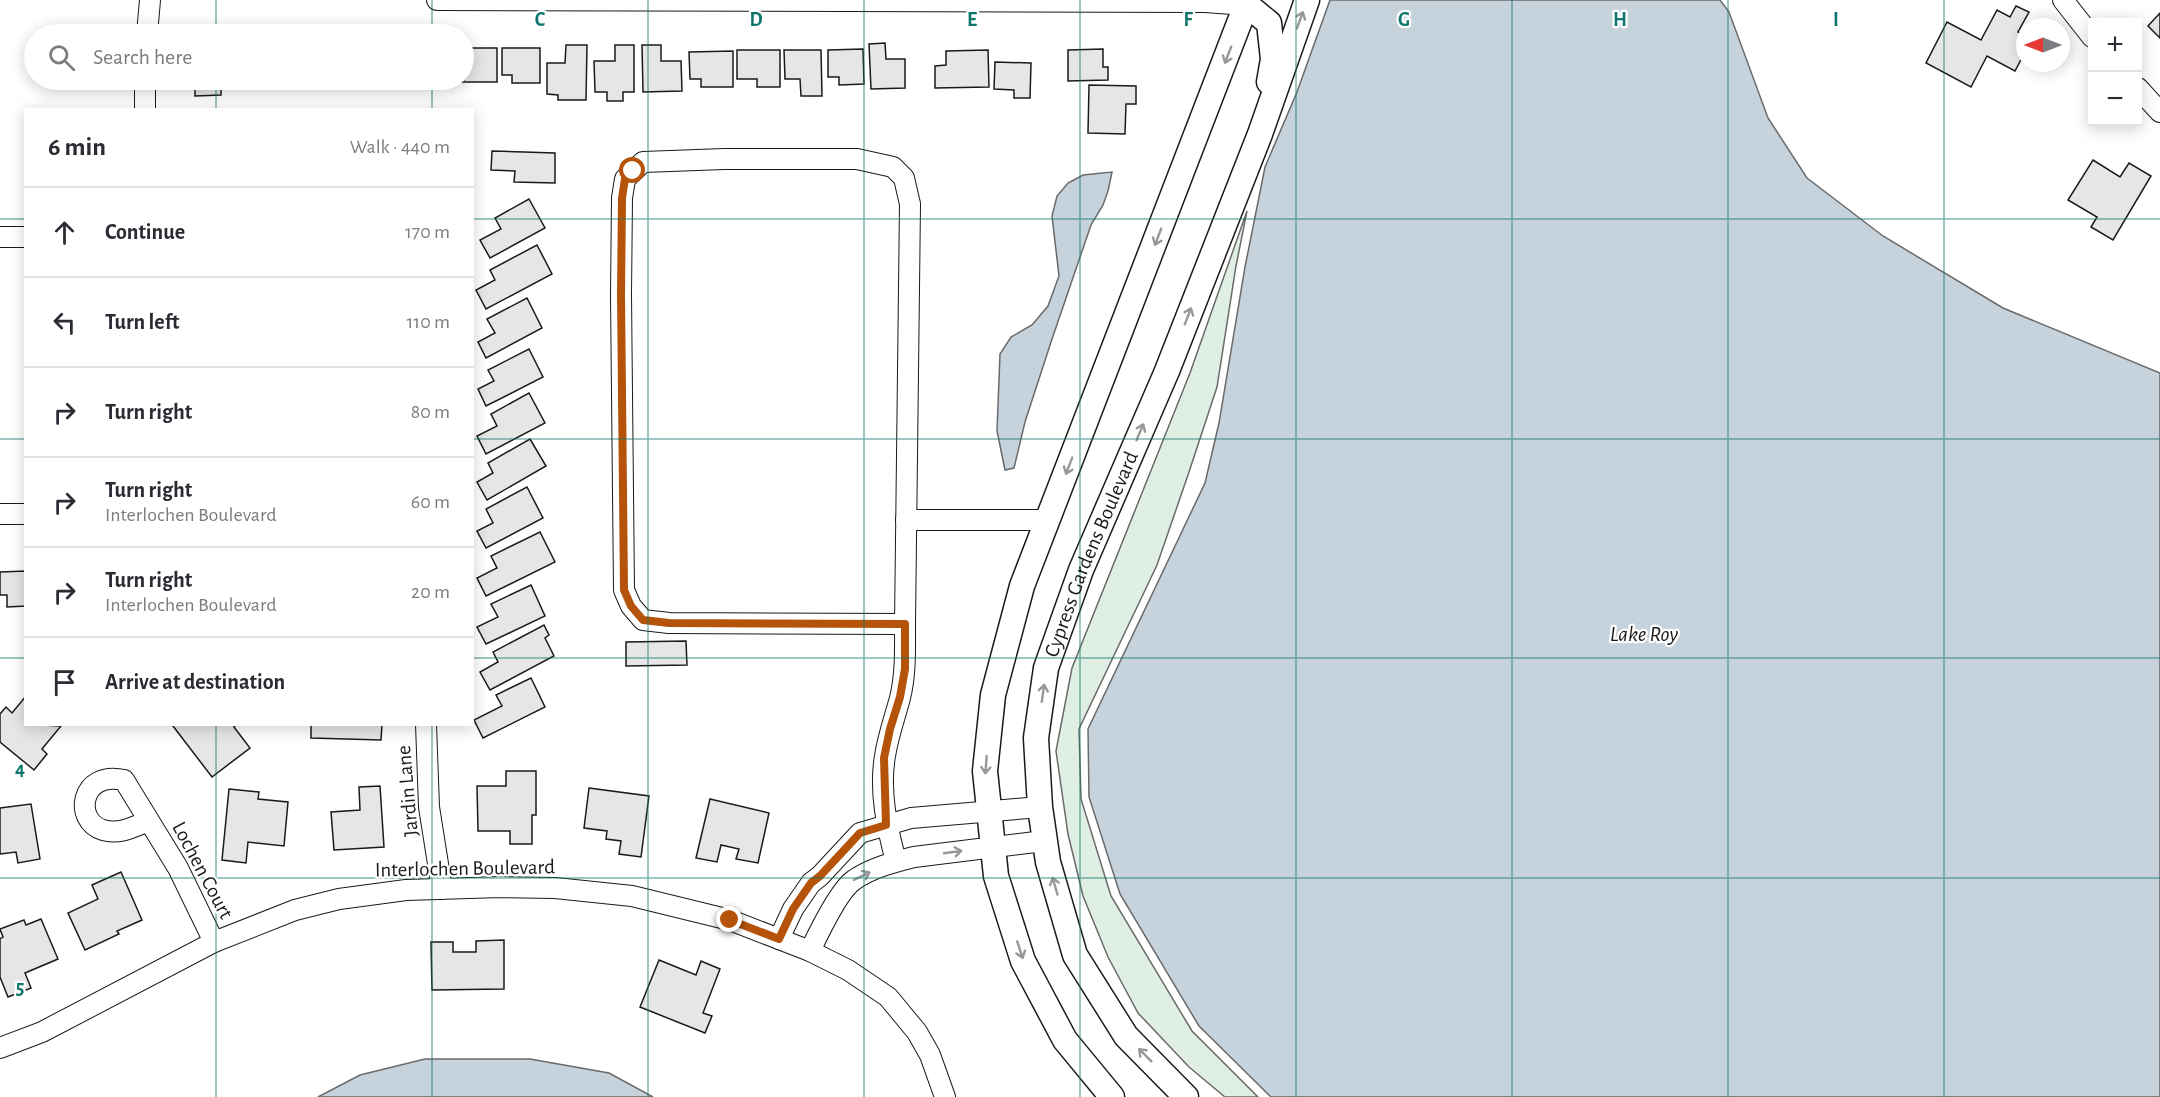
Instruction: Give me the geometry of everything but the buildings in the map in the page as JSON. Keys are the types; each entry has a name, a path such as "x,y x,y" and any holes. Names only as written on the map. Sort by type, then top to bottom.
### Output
{"main road":[{"name":"Cypress Gardens Boulevard","path":"1186,1097 1126,1036 1075,955 1044,841 1036,738 1046,669 1081,570 1167,371 1260,134 1307,0"},
{"path":"1112,1097 1065,1040 1023,961 996,876 985,771 993,695 1022,586 1248,3 1269,23 1273,59 1260,134"}],"street":[{"path":"148,24 150,0"},
{"path":"437,0 1041,0 1248,3"},
{"path":"2063,0 2088,32"},
{"path":"145,90 145,108"},
{"path":"2142,92 2160,112"},
{"path":"896,861 886,825 884,758 905,669 910,204 904,178 893,167 857,159 724,159 642,162 625,179 622,198 624,590 631,606 643,620 669,623 905,624"},
{"path":"0,237 24,237"},
{"path":"0,514 24,514"},
{"path":"906,520 1047,520"},
{"name":"Jardin Lane","path":"426,726 429,807 442,889"},
{"path":"779,939 793,909 811,883 860,833 911,818 1040,807"},
{"name":"Lochen Court","path":"148,821 178,868 214,942"},
{"path":"810,951 820,930 852,881 896,861 993,846 1044,841"},
{"name":"Interlochen Boulevard","path":"0,1048 42,1032 214,942 272,918 314,904 366,894 501,887 555,888 632,896 730,920 810,951 848,970 888,997 921,1040 930,1055 945,1097"}],"green space":[{"path":"1247,211 1217,387 1157,565 1079,729 1081,799 1111,896 1192,1031 1258,1097 1225,1097 1189,1067 1138,1013 1108,957 1083,896 1068,834 1056,751 1072,668 1190,373"}],"water":[{"name":"Lake Roy","path":"1330,0 1720,0 1729,12 1768,118 1807,178 1883,236 2003,308 2160,373 2160,1097 1271,1097 1199,1026 1120,894 1089,797 1088,729 1205,483 1219,423 1245,267 1265,167 1297,92"},
{"path":"1112,172 1103,205 1091,225 1051,342 1025,422 1014,468 1005,470 997,431 1000,354 1011,337 1032,325 1048,306 1059,276 1052,216 1057,196 1068,183 1083,175"},
{"path":"425,1059 530,1059 609,1073 653,1097 318,1097 360,1075"}],"route":[{"path":"633,171 625,179 622,198 621,295 624,590 631,606 643,620 669,623 905,624 905,669 884,758 886,825 860,833 811,883 793,909 779,939 730,920"}]}
